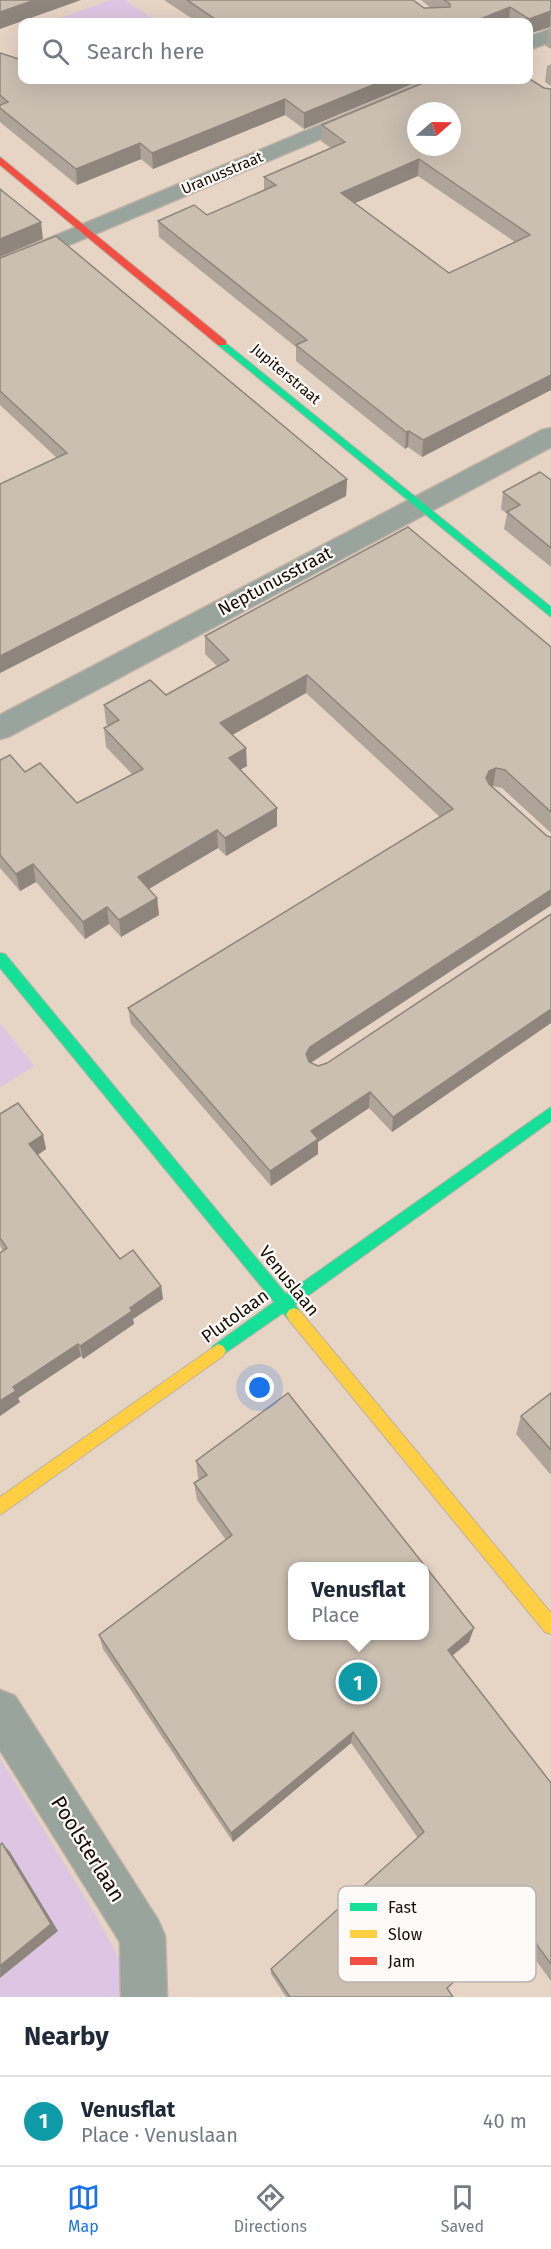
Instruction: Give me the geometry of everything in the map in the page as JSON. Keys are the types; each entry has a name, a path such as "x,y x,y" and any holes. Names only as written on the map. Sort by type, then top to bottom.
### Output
{"street":[{"path":"533,42 551,34"},
{"name":"Uranusstraat","path":"0,267 434,84"},
{"name":"Jupiterstraat","path":"0,160 551,613"},
{"name":"Neptunusstraat","path":"0,728 551,436"},
{"name":"Venuslaan","path":"0,958 551,1626"},
{"name":"Plutolaan","path":"0,1508 551,1113"},
{"name":"Poolsterlaan","path":"0,1711 142,1936 144,1997"}],"shaded area":[{"path":"110,0 125,0 152,18 60,18"},
{"path":"0,1023 34,1066 0,1087"},
{"path":"0,1758 96,1916 121,1962 123,1997 0,1997"}],"building":[{"path":"0,0 35,0 0,12"},
{"path":"187,0 413,0 424,8 450,7 450,4 444,0 551,0 551,11 532,18 527,18 510,7 483,18 214,18"},
{"path":"0,53 18,59 18,84 375,84 304,113 285,99 152,153 140,143 76,169 0,108 0,105 8,102 0,95"},
{"path":"533,81 544,88 551,89 551,375 423,440 409,431 406,432 296,345 307,340 158,221 194,205 207,215 276,185 264,177 345,142 322,125 420,84 533,84","holes":["419,159 530,235 449,273 341,193"]},
{"path":"0,189 41,222 0,239"},
{"path":"56,236 347,479 0,656 0,484 67,453 0,391 0,258"},
{"path":"540,472 551,480 551,548 507,512 520,505 503,492"},
{"path":"408,527 551,647 551,812 505,770 496,768 489,771 486,778 489,784 547,836 551,837 551,890 310,1047 306,1054 309,1062 318,1066 327,1063 551,914 551,1009 393,1117 370,1092 311,1131 318,1139 270,1171 128,1008 453,809 307,675 220,723 246,748 229,758 277,808 225,838 217,830 138,877 157,898 119,920 107,907 83,922 33,864 16,874 0,855 0,760 10,755 25,772 40,763 77,803 143,769 104,728 119,720 104,705 150,680 166,695 229,660 205,636"},
{"path":"18,1103 43,1135 29,1144 120,1259 133,1250 161,1286 130,1308 132,1311 13,1387 16,1391 0,1401 0,1253 7,1248 0,1238 0,1114"},
{"path":"288,1393 422,1562 288,1562 288,1640 429,1640 429,1571 474,1628 448,1650 551,1783 551,1964 536,1944 536,1886 364,1886 424,1832 353,1732 231,1833 99,1635 232,1535 194,1483 207,1475 196,1461"},
{"path":"551,1393 551,1450 521,1416"},
{"path":"2,1843 51,1924 0,1966 0,1845"},
{"path":"338,1909 338,1982 454,1982 447,1988 453,1997 290,1997 271,1969"}],"traffic: fast":[{"path":"222,343 551,613"},
{"path":"0,958 294,1315"},
{"path":"218,1351 551,1113"}],"traffic: slow":[{"path":"294,1315 551,1626"},
{"path":"0,1507 218,1351"}],"traffic: jam":[{"path":"0,160 222,343"}],"place":[{"name":"Venusflat","path":"358,1682"}]}
